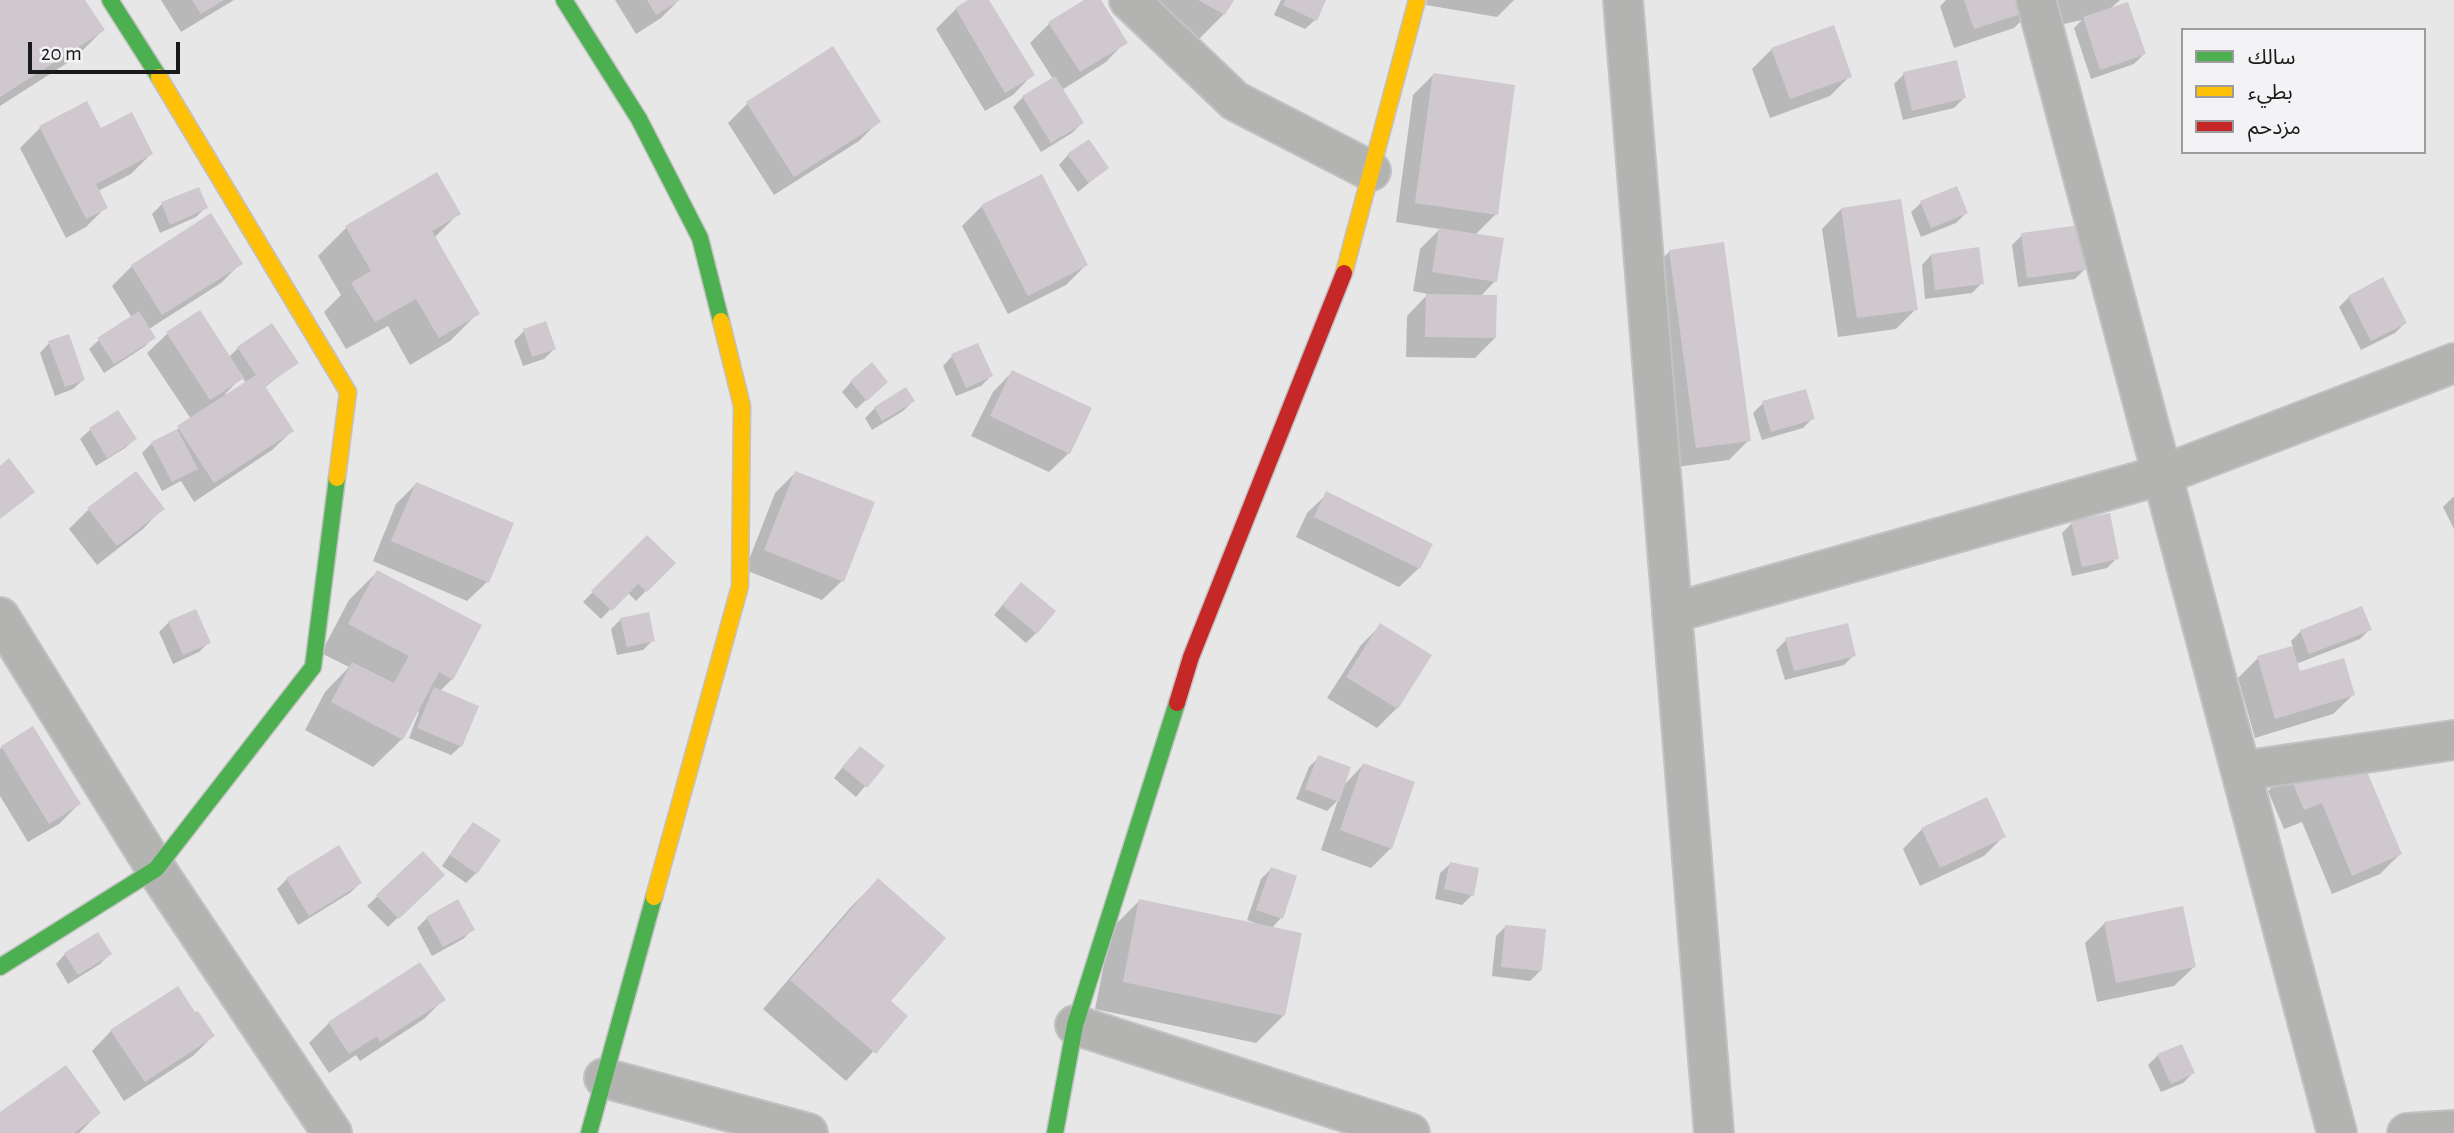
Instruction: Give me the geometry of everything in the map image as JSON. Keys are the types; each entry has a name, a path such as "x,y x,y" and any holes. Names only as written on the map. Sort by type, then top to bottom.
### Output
{"street":[{"path":"0,967 156,869 313,667 348,392 110,0"},
{"path":"564,0 639,119 700,238 742,406 740,586 589,1133"},
{"path":"1129,0 1236,101 1371,171"},
{"path":"1055,1133 1075,1026 1191,657 1346,267 1417,0"},
{"path":"1623,0 1714,1133"},
{"path":"2036,0 2337,1133"},
{"path":"1672,612 2162,475 2454,363"},
{"path":"0,617 156,869 332,1133"},
{"path":"2241,771 2454,740"},
{"path":"1075,1026 1410,1133"},
{"path":"604,1077 808,1133"},
{"path":"2407,1133 2454,1130"}],"building":[{"path":"0,0 85,0 105,30 0,97"},
{"path":"192,0 224,0 201,14"},
{"path":"647,0 680,0 656,15"},
{"path":"968,0 989,0 1035,75 1005,93 955,8"},
{"path":"1084,0 1101,0 1128,43 1080,72 1048,22"},
{"path":"1198,0 1234,0 1225,15"},
{"path":"1285,0 1326,0 1317,21 1283,5"},
{"path":"1964,0 2033,0 2036,9 1974,29"},
{"path":"2128,2 2146,54 2100,70 2083,17"},
{"path":"1834,25 1852,77 1790,99 1771,48"},
{"path":"833,46 881,122 794,177 746,102"},
{"path":"1957,60 1966,98 1912,111 1903,72"},
{"path":"1433,73 1515,85 1498,215 1415,203"},
{"path":"1055,76 1084,123 1051,143 1022,96"},
{"path":"87,101 101,128 132,112 153,154 96,184 108,208 86,219 39,126"},
{"path":"1089,139 1109,168 1089,183 1067,154"},
{"path":"437,172 461,214 432,231 480,314 439,338 416,299 375,322 351,283 371,271 345,226"},
{"path":"1042,174 1088,265 1028,296 981,205"},
{"path":"1957,186 1968,213 1931,228 1920,201"},
{"path":"199,187 208,208 170,225 161,202"},
{"path":"1901,199 1918,310 1857,318 1841,208"},
{"path":"211,213 243,264 162,315 131,265"},
{"path":"2080,225 2086,270 2027,278 2021,233"},
{"path":"1439,228 1504,238 1497,282 1432,272"},
{"path":"1724,242 1751,441 1696,448 1669,250"},
{"path":"1979,247 1984,284 1935,290 1931,254"},
{"path":"2383,277 2407,323 2371,341 2348,296"},
{"path":"1426,294 1497,295 1496,338 1425,337"},
{"path":"200,310 244,378 210,400 166,332"},
{"path":"139,311 156,338 114,364 97,338"},
{"path":"546,321 556,349 532,357 523,329"},
{"path":"272,323 299,363 265,386 294,431 214,483 177,426 256,375 237,347"},
{"path":"69,334 85,380 65,387 48,341"},
{"path":"978,343 993,376 966,388 951,354"},
{"path":"872,362 888,382 867,401 850,381"},
{"path":"1012,370 1092,408 1070,454 990,416"},
{"path":"906,387 915,401 882,421 874,407"},
{"path":"1806,389 1815,419 1771,432 1762,401"},
{"path":"118,410 137,439 107,458 89,428"},
{"path":"177,429 198,469 172,482 151,442"},
{"path":"9,458 35,492 0,519 0,466"},
{"path":"136,471 165,509 117,546 87,508"},
{"path":"795,471 875,502 844,582 764,550"},
{"path":"416,482 514,523 489,583 391,541"},
{"path":"1326,491 1433,544 1420,569 1314,517"},
{"path":"2110,513 2119,559 2082,567 2071,521"},
{"path":"647,535 676,563 647,592 638,584 612,611 591,591"},
{"path":"377,570 482,625 453,680 439,672 403,740 331,702 352,662 394,683 409,656 348,624"},
{"path":"1021,582 1056,611 1037,634 1002,605"},
{"path":"2362,606 2372,630 2309,654 2300,630"},
{"path":"196,609 211,643 183,655 168,621"},
{"path":"649,612 655,641 627,647 620,618"},
{"path":"1380,623 1432,655 1398,709 1346,677"},
{"path":"1848,623 1856,656 1794,671 1785,638"},
{"path":"2292,646 2300,671 2344,658 2355,695 2275,719 2257,656"},
{"path":"434,687 479,706 462,747 417,728"},
{"path":"33,726 81,804 49,824 1,746"},
{"path":"2354,741 2402,854 2352,876 2322,803 2304,810 2287,769"},
{"path":"860,746 885,766 867,788 842,767"},
{"path":"1318,755 1351,767 1339,802 1305,789"},
{"path":"1363,763 1415,782 1392,849 1340,830"},
{"path":"1987,797 2006,837 1940,868 1921,828"},
{"path":"473,822 501,840 477,874 450,855"},
{"path":"339,845 362,883 309,916 286,878"},
{"path":"423,851 445,875 399,919 376,895"},
{"path":"1450,862 1479,868 1474,896 1444,889"},
{"path":"1271,867 1297,876 1283,919 1256,910"},
{"path":"878,878 946,938 891,1001 908,1016 876,1054 790,980"},
{"path":"458,899 475,930 443,947 426,917"},
{"path":"1139,899 1302,933 1285,1016 1123,982"},
{"path":"2183,906 2196,967 2116,983 2104,922"},
{"path":"1505,925 1546,929 1542,971 1501,967"},
{"path":"98,932 112,954 78,975 64,953"},
{"path":"420,962 446,1000 380,1042 377,1036 349,1054 328,1022"},
{"path":"178,986 215,1036 145,1082 110,1030"},
{"path":"2182,1044 2195,1073 2171,1084 2157,1054"},
{"path":"66,1065 101,1113 74,1133 0,1133 0,1112"}],"traffic: fast":[{"path":"110,0 159,77"},
{"path":"564,0 639,119 700,238 721,321"},
{"path":"0,967 156,869 313,667 337,478"},
{"path":"1055,1133 1075,1025 1177,703"},
{"path":"589,1133 654,897"}],"traffic: slow":[{"path":"1344,273 1417,0"},
{"path":"159,77 348,392 337,478"},
{"path":"654,897 740,586 742,406 721,321"}],"traffic: jam":[{"path":"1177,703 1191,657 1344,273"}]}
